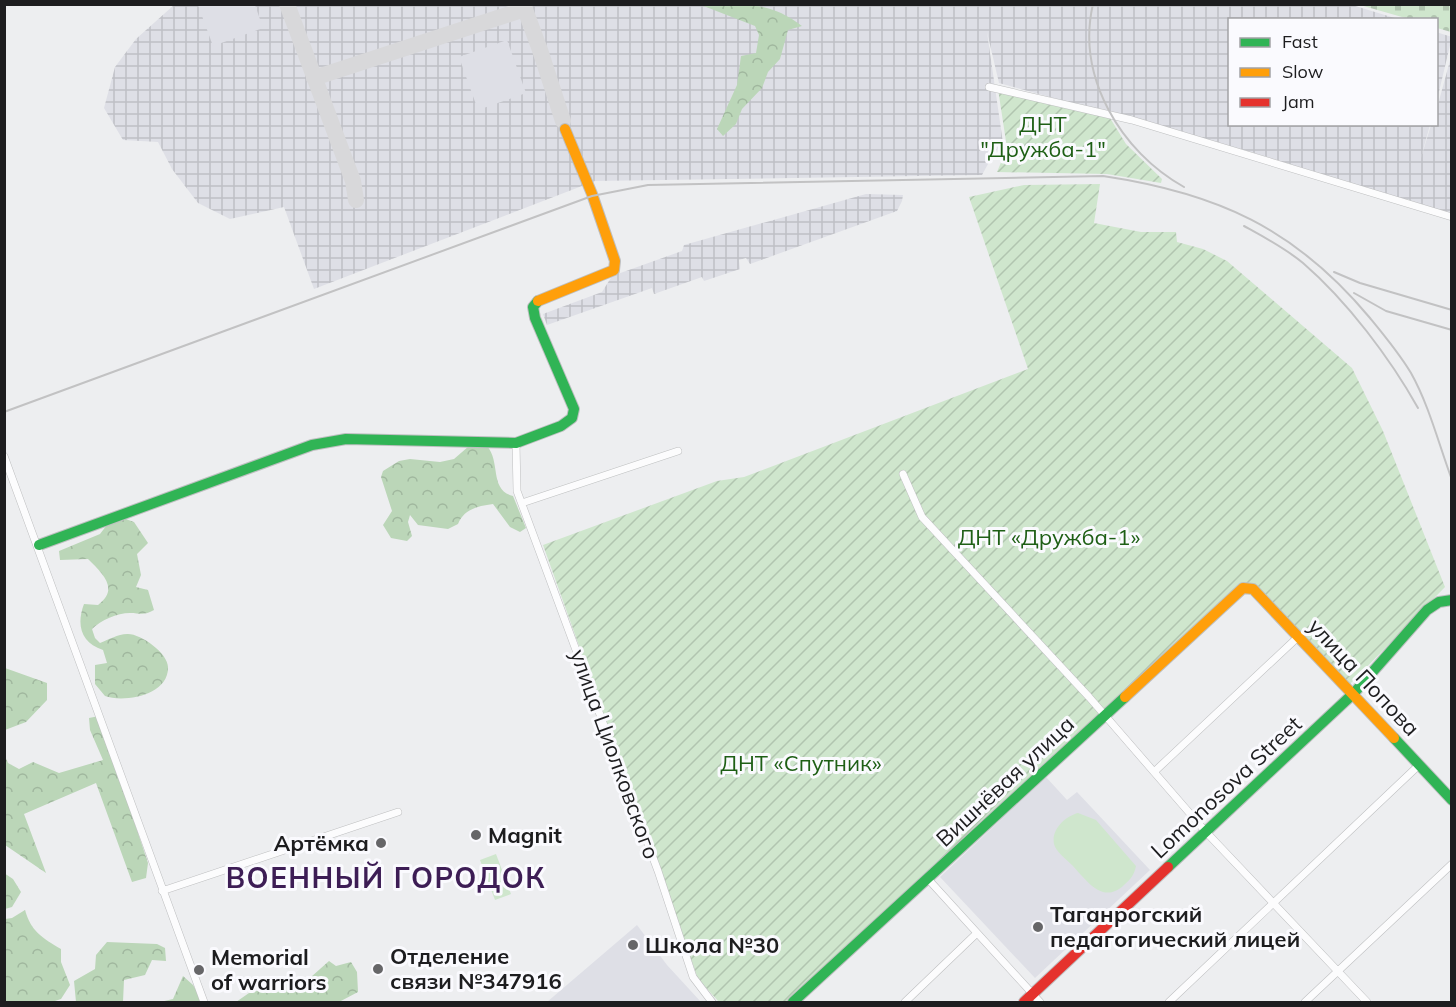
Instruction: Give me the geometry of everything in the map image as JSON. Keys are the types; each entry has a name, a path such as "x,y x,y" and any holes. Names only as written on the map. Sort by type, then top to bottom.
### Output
{"street":[{"path":"989,87 1132,120 1452,217"},
{"path":"39,544 110,521 312,445 346,439 516,443 561,426 572,418 574,410 535,318 533,307 539,300 614,270 615,261 594,200 565,129"},
{"name":"улица Циолковского","path":"516,443 517,491 658,871 693,977 712,1002"},
{"path":"522,503 678,451"},
{"path":"4,456 39,544 162,891 204,1002"},
{"path":"903,474 922,517 1104,715 1206,832 1367,1002"},
{"name":"Вишнёвая улица","path":"793,1002 1243,588"},
{"name":"улица Попова","path":"1243,588 1253,589 1354,693 1452,800"},
{"name":"Lomonosova Street","path":"1032,1000 1354,693 1427,610 1439,602 1452,600"},
{"path":"1154,772 1299,636"},
{"path":"1170,1002 1419,765"},
{"path":"162,891 398,812"},
{"path":"1305,1002 1452,864"},
{"path":"928,879 977,933 1032,1000"},
{"path":"905,1002 977,933"}],"shaded area":[{"path":"174,5 1352,5 1395,18 1228,18 1228,126 1430,126 1420,161 1431,126 1438,126 1438,104 1451,57 1451,215 1251,152 999,83 987,32 1003,143 994,153 982,175 595,181 314,289 284,207 230,219 198,203 172,169 158,142 123,140 104,108 115,67 136,39"},
{"path":"198,5 255,5 263,28 213,46"},
{"path":"1438,33 1452,37 1438,96"},
{"path":"507,40 526,93 478,110 459,57"},
{"path":"866,194 903,195 897,211 750,264 746,258 739,260 740,269 704,281 702,277 654,294 652,288 547,325 543,314 602,292 612,276 682,251 684,245"},
{"name":"Таганрогский педагогический лицей","path":"1046,777 1067,800 1077,792 1150,870 1035,978 940,877"},
{"name":"Школа №30","path":"637,925 667,965 701,1002 547,1002"}],"green space":[{"path":"701,5 754,5 778,12 802,26 788,30 780,59 768,72 762,88 742,109 736,124 723,136 717,129 737,85 741,56 756,53 759,35 755,26"},
{"path":"1360,5 1451,5 1451,32 1438,28 1438,18 1406,18"},
{"name":"ДНТ \"Дружба-1\"","path":"998,89 1110,118 1126,144 1162,179 1161,183 1107,174 997,172 1007,148"},
{"path":"1100,184 1094,223 1141,232 1176,232 1177,242 1203,249 1227,261 1352,368 1383,431 1445,587 1350,684 1258,587 1249,583 1238,587 792,1002 719,1002 698,979 543,545 717,481 744,477 1028,369 969,197 1024,185"},
{"path":"469,446 487,446 494,460 498,482 506,493 513,496 526,528 520,532 510,527 493,504 472,509 458,524 448,529 418,525 410,515 408,522 412,536 407,541 391,538 383,525 392,511 381,477 383,471 399,461 410,459 440,462 454,459"},
{"path":"120,517 134,522 148,543 137,554 141,575 136,587 148,590 154,610 145,614 125,613 115,616 92,629 95,638 100,643 124,634 146,640 163,656 168,667 166,677 154,690 134,697 113,698 105,696 95,684 95,665 107,663 103,650 85,638 80,619 84,604 98,605 104,599 108,593 106,581 88,559 60,560 59,551 100,534 110,521"},
{"path":"5,668 47,683 47,700 26,722 5,730"},
{"path":"99,716 148,863 146,878 132,882 96,783 24,814 46,873 5,845 4,754 8,763 19,769 33,762 59,773 103,760 90,730 89,718"},
{"path":"1078,813 1096,820 1136,866 1130,879 1116,891 1102,892 1090,884 1055,847 1054,838 1057,828 1064,820"},
{"path":"496,854 511,894 495,900 480,860"},
{"path":"4,873 13,879 21,892 12,907 5,909"},
{"path":"25,910 30,923 38,933 61,949 61,962 70,985 61,999 52,1002 5,1002 5,919 12,918"},
{"path":"107,942 157,944 165,948 166,961 152,960 145,975 124,980 123,1002 76,1002 74,981 95,969 96,955"},
{"path":"329,961 336,966 351,962 357,972 358,992 339,1002 236,1002 249,993 311,977"},
{"path":"183,976 193,985 203,1002 160,1002 173,999"}],"taxiway":[{"path":"287,4 353,181 356,200"},
{"path":"523,4 563,121"},
{"path":"314,78 525,9"}],"railway":[{"path":"1093,4 1089,31 1091,58 1108,110 1123,133 1141,154 1161,172 1184,187"},
{"path":"4,412 592,196 648,185 1103,176 1144,183 1218,205 1283,238 1313,260 1370,318 1406,366 1423,398 1452,480"},
{"path":"1244,226 1303,263 1336,295 1381,350 1418,408"},
{"path":"1334,272 1360,283 1452,310"},
{"path":"1354,293 1386,311 1452,330"}],"traffic: fast":[{"path":"39,545 312,445 346,439 516,443 561,426 572,418 574,409 535,318 533,307 538,301"},
{"path":"1168,867 1354,693 1427,610 1439,602 1452,600"},
{"path":"793,1002 1125,697"},
{"path":"1394,738 1452,800"}],"traffic: slow":[{"path":"538,301 614,270 615,261 592,194 565,129"},
{"path":"1125,697 1243,588 1253,589 1394,738"}],"traffic: jam":[{"path":"1024,1002 1168,867"}],"place":[{"name":"Magnit","path":"476,835"},
{"name":"Артёмка","path":"381,843"},
{"name":"Таганрогский педагогический лицей","path":"1038,927"},
{"name":"Школа №30","path":"633,945"},
{"name":"Отделение связи №347916","path":"378,969"},
{"name":"Memorial of warriors","path":"199,970"}],"district":[{"name":"ВОЕННЫЙ ГОРОДОК","path":"386,878"}],"park label":[{"name":"ДНТ «Дружба-1»","path":"1049,537"},
{"name":"ДНТ «Спутник»","path":"801,763"}]}
